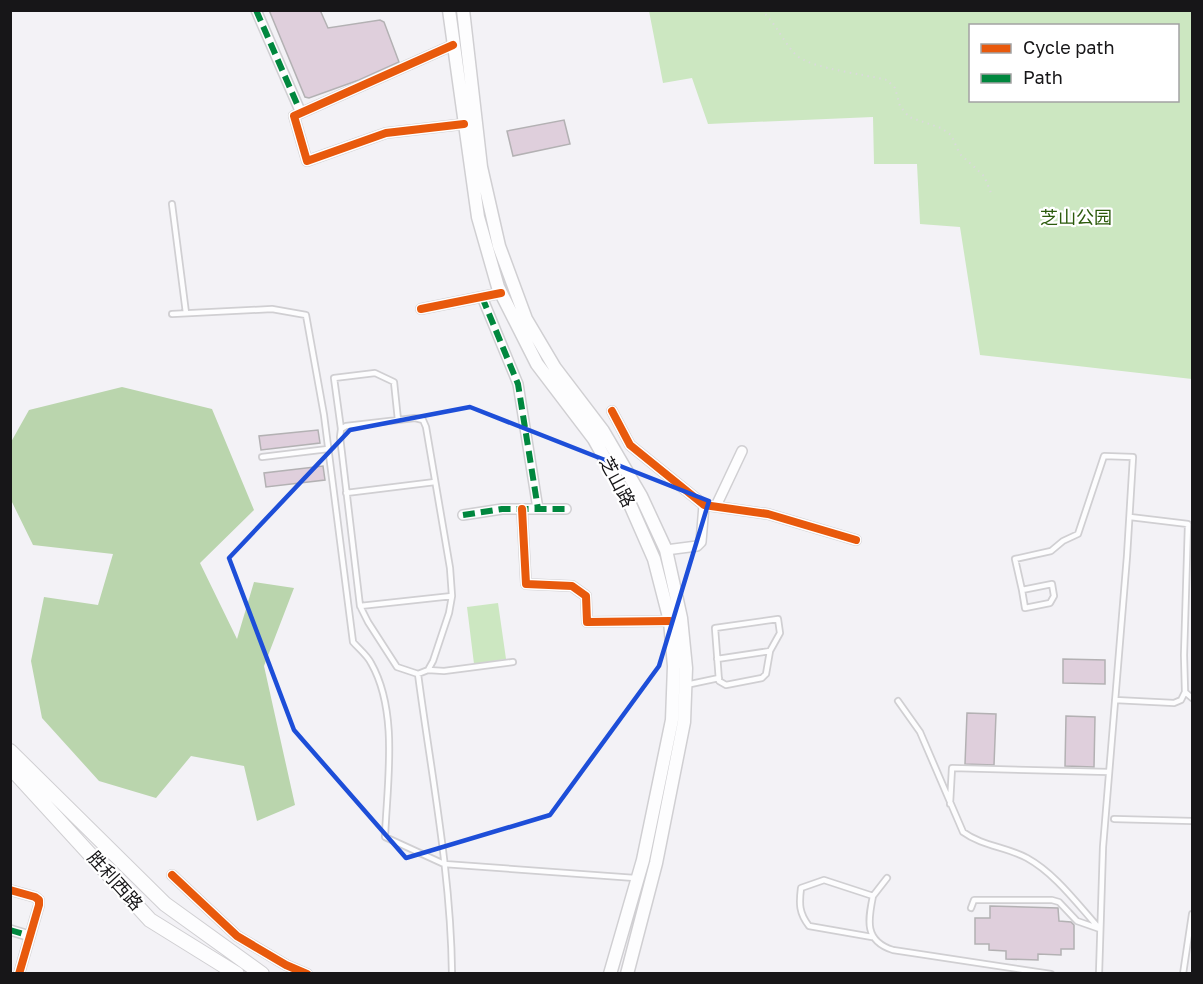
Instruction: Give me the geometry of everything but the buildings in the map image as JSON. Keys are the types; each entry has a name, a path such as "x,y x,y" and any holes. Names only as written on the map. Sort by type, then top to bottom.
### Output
{"main road":[{"name":"芝山路","path":"449,10 478,217 501,293 537,364 594,439 629,502 654,559 670,621 674,666 672,720 638,879 610,974"},
{"path":"463,10 481,167 499,246 526,319 555,368 603,431 641,496 666,550 681,618 686,668 684,722 656,863 627,974"},
{"path":"10,751 165,904 257,972"},
{"name":"胜利西路","path":"10,767 150,920 237,974"}],"street":[{"path":"256,10 301,113"},
{"path":"453,45 294,116 307,161 386,133 464,124"},
{"path":"421,309 501,293"},
{"path":"482,297 518,384 538,509"},
{"path":"612,411 630,445 704,505 768,514 856,540"},
{"path":"716,507 742,451"},
{"path":"666,550 697,546 701,542 704,505"},
{"path":"463,515 502,509 566,509"},
{"path":"522,509 526,584 572,586 586,596 587,622 670,621"},
{"path":"172,875 237,936 284,969 308,974"},
{"path":"10,890 39,900 30,936 17,971"},
{"path":"10,930 30,936"}],"lane":[{"path":"172,204 186,313"},
{"path":"172,314 272,309 306,315 328,449 353,642 371,662 384,695 389,734 385,837 444,864 638,879"},
{"path":"398,420 394,382 375,373 334,378 360,606 397,667 418,674 428,670 444,671 513,662"},
{"path":"341,429 346,426 415,418 423,420 426,427 450,568 452,596 449,613 428,670"},
{"path":"262,457 328,449"},
{"path":"1022,590 1052,584 1054,596 1050,603 1025,608 1015,559 1052,551 1078,534 1104,456 1133,457 1102,847 1099,974"},
{"path":"346,493 435,482"},
{"path":"1115,700 1174,703 1181,700 1185,692 1184,655 1190,524 1130,517"},
{"path":"360,606 452,596"},
{"path":"778,620 780,633 770,651 766,674 762,678 726,685 719,681 717,659 715,628 778,620"},
{"path":"717,659 770,651"},
{"path":"1184,655 1192,656"},
{"path":"418,674 452,933 452,974"},
{"path":"686,685 719,678"},
{"path":"1185,692 1192,698"},
{"path":"898,702 920,732 950,807 963,832 975,841 1025,857 1044,870 1100,929"},
{"path":"950,807 952,768 1109,772"},
{"path":"1114,819 1192,821"},
{"path":"887,878 873,896 869,922 872,936 880,946 893,950 1051,974"},
{"path":"872,936 809,926 801,915 800,904 801,888 824,880 873,896"},
{"path":"971,908 974,900 1052,900 1059,902 1077,921 1100,929"},
{"path":"1183,974 1192,914"}],"path":[{"path":"761,10 771,19 797,55 817,65 887,80 895,88 900,106 909,117 941,128 951,135 960,154 984,176 992,195"}],"highlighted area":[{"path":"470,407 709,501 659,666 550,815 406,858 294,730 229,558 350,430"}],"green space":[{"name":"芝山公园","path":"649,11 1192,11 1192,379 980,355 960,227 920,224 917,164 874,164 873,117 708,124 692,78 663,83"},
{"path":"122,387 212,409 254,510 200,563 237,639 254,582 294,588 264,666 295,805 257,821 244,766 191,756 156,798 99,781 42,718 31,661 44,597 98,605 113,554 33,545 10,498 11,442 29,410"},
{"path":"498,603 506,659 474,664 467,607"}],"marked path":[{"path":"256,10 301,113"},
{"path":"482,297 518,384 538,509"},
{"path":"463,515 502,509 566,509"},
{"path":"10,930 30,936"}],"cycle path":[{"path":"453,45 294,116 307,161 386,133 464,124"},
{"path":"421,309 501,293"},
{"path":"612,411 630,445 704,505 768,514 856,540"},
{"path":"522,509 526,584 572,586 586,596 587,622 670,621"},
{"path":"172,875 237,936 286,965 307,974"},
{"path":"10,890 39,900 19,974"}]}
